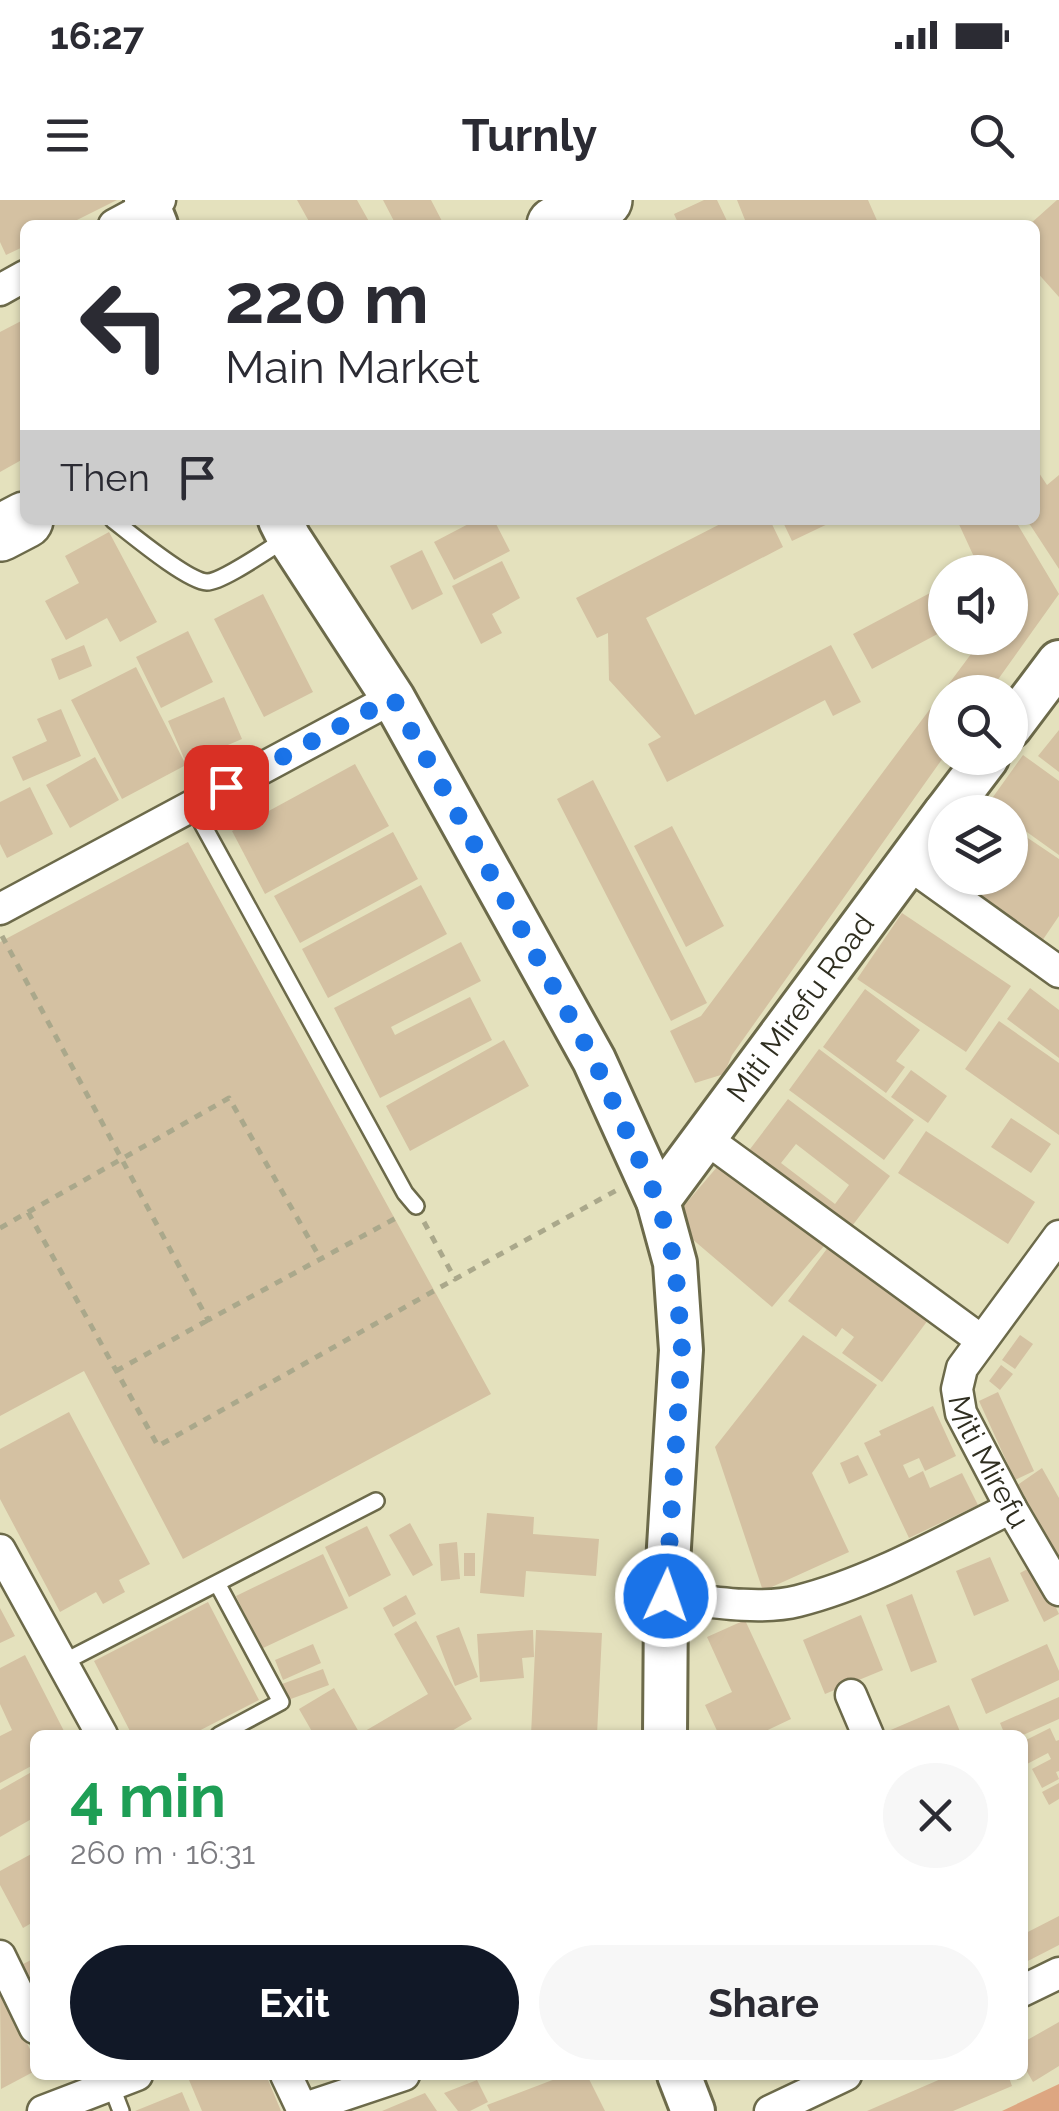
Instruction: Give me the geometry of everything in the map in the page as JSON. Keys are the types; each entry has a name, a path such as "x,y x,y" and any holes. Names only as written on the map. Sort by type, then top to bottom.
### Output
{"highway":[{"path":"565,220 604,200"}],"main road":[{"path":"291,526 393,698 594,1060 652,1188 675,1263 682,1350 666,1596 665,1730"},
{"path":"1028,703 1059,662"},
{"name":"Miti Mirefu Road","path":"959,795 974,775"},
{"name":"Miti Mirefu Road","path":"652,1188 705,1138 928,835"},
{"path":"681,2080 693,2111"}],"street":[{"path":"0,909 393,698"},
{"path":"907,863 1059,972"},
{"path":"705,1138 982,1340"},
{"name":"Miti Mirefu","path":"1059,1236 962,1368 957,1389 961,1413 1010,1508 1059,1590"},
{"path":"666,1596 728,1603 795,1602 894,1565 1010,1508"},
{"path":"0,1550 99,1730"},
{"path":"850,1695 866,1730"},
{"path":"0,1956 30,2018"},
{"path":"1028,1987 1059,1973"},
{"path":"288,2080 303,2110 390,2080"},
{"path":"770,2111 835,2080"},
{"path":"57,2096 123,2090"}],"lane":[{"path":"120,525 189,575 206,582 223,577 291,526"},
{"path":"192,805 404,1193 416,1206"},
{"path":"62,1663 376,1501"},
{"path":"217,1582 280,1702 228,1730"}],"path":[{"path":"0,933 208,1320"},
{"path":"0,1228 229,1098 320,1259"},
{"path":"28,1212 158,1446 455,1278 652,1188"},
{"path":"116,1370 416,1206 455,1278"}],"shaded area":[{"path":"1059,2084 1059,2111 1002,2111"}],"building":[{"path":"0,200 117,200 77,220 20,220 20,248 6,255 0,242"},
{"path":"297,200 357,200 368,220 308,220"},
{"path":"383,200 431,200 441,220 393,220"},
{"path":"704,200 717,200 727,220 677,220 674,214"},
{"path":"737,200 868,200 877,220 745,220"},
{"path":"1059,200 1059,297 1040,276 1040,220 1035,220"},
{"path":"20,322 20,461 0,472 0,332"},
{"path":"1040,474 1047,485 1059,475 1059,569 1030,525 1040,525"},
{"path":"466,525 497,525 510,551 454,580 434,542"},
{"path":"718,525 772,525 783,547 646,618 695,715 831,645 861,702 833,716 825,700 667,782 648,744 661,737 609,680 608,633 597,638 576,598"},
{"path":"784,525 826,525 792,541"},
{"path":"959,525 1018,525 1059,594 1028,637 1028,555 973,555"},
{"path":"109,532 157,622 120,642 107,618 66,640 45,601 79,583 65,556"},
{"path":"422,550 443,594 412,610 390,566"},
{"path":"502,561 520,598 492,614 502,633 481,644 452,586"},
{"path":"263,594 313,692 264,717 214,619"},
{"path":"928,594 928,639 872,669 853,634"},
{"path":"188,631 213,682 161,708 136,657"},
{"path":"84,645 92,666 59,680 51,659"},
{"path":"970,655 1015,655 1001,675 955,675"},
{"path":"136,667 186,765 122,799 71,700"},
{"path":"224,697 242,739 186,763 168,721"},
{"path":"61,709 81,756 23,781 12,757 47,741 37,719"},
{"path":"928,712 931,775 732,1055 724,1074 695,1083 670,1031 701,1016"},
{"path":"1059,730 1059,772 1038,756"},
{"path":"95,757 119,800 70,828 46,785"},
{"path":"1028,759 1059,781 1059,855 1028,833 1028,795 994,795 1009,775 1028,775"},
{"path":"355,764 389,826 265,894 232,831"},
{"path":"593,780 707,1003 671,1021 557,799"},
{"path":"30,787 53,834 7,858 0,844 0,802"},
{"path":"672,826 724,926 686,947 634,846"},
{"path":"393,832 418,879 300,943 274,896"},
{"path":"1028,838 1059,859 1059,916 1040,944 969,895 1028,895"},
{"path":"188,842 491,1394 183,1559 84,1371 0,1416 0,942"},
{"path":"421,885 447,934 328,998 302,949"},
{"path":"902,913 1011,986 966,1052 857,979"},
{"path":"461,942 481,981 391,1027 395,1035 470,997 492,1040 380,1098 334,1008"},
{"path":"1030,988 1059,1010 1059,1058 1007,1019"},
{"path":"865,989 920,1030 896,1061 905,1067 886,1093 823,1047"},
{"path":"999,1021 1059,1063 1059,1135 965,1069"},
{"path":"504,1040 529,1086 410,1151 386,1106"},
{"path":"819,1049 914,1120 884,1160 789,1090"},
{"path":"911,1070 947,1096 928,1123 891,1097"},
{"path":"788,1099 890,1176 846,1234 744,1157","holes":["796,1144 849,1185 835,1204 781,1163"]},
{"path":"1011,1118 1051,1144 1031,1173 991,1147"},
{"path":"926,1131 1035,1202 1008,1244 898,1173"},
{"path":"723,1160 824,1246 772,1307 671,1221"},
{"path":"829,1246 928,1320 882,1382 842,1353 854,1337 842,1328 836,1337 788,1301"},
{"path":"803,1335 877,1385 812,1473 849,1552 763,1591 715,1447"},
{"path":"1020,1335 1033,1344 1015,1369 1002,1360"},
{"path":"1001,1365 1013,1374 1000,1390 989,1381"},
{"path":"998,1392 1034,1471 1015,1480 979,1401"},
{"path":"933,1406 956,1456 925,1471 919,1458 903,1465 909,1478 923,1471 930,1488 962,1473 978,1505 909,1538 864,1443 881,1435 879,1431"},
{"path":"69,1412 150,1564 119,1580 125,1592 103,1604 96,1592 60,1612 0,1499 0,1449"},
{"path":"858,1455 868,1475 849,1484 840,1463"},
{"path":"1042,1468 1059,1498 1059,1562 1016,1486"},
{"path":"487,1513 534,1517 533,1534 599,1539 596,1576 526,1571 524,1597 480,1593"},
{"path":"410,1523 433,1565 413,1576 389,1535"},
{"path":"367,1526 391,1575 349,1597 325,1547"},
{"path":"457,1542 460,1579 441,1581 439,1544"},
{"path":"464,1553 475,1553 475,1576 464,1576"},
{"path":"323,1554 348,1608 261,1649 236,1596"},
{"path":"990,1557 1009,1601 974,1616 956,1571"},
{"path":"1035,1565 1059,1614 1044,1622 1020,1573"},
{"path":"912,1594 937,1662 911,1672 886,1605"},
{"path":"406,1595 416,1614 393,1627 383,1608"},
{"path":"208,1602 259,1700 201,1730 129,1730 94,1661"},
{"path":"0,1608 15,1636 0,1643"},
{"path":"861,1615 883,1670 825,1694 803,1640"},
{"path":"745,1620 791,1719 768,1730 717,1730 705,1705 732,1692 707,1637"},
{"path":"416,1621 472,1719 453,1730 367,1730 428,1694 394,1634"},
{"path":"459,1627 478,1677 455,1686 436,1636"},
{"path":"533,1630 534,1657 522,1658 524,1678 480,1682 477,1634"},
{"path":"536,1630 602,1633 597,1730 531,1730"},
{"path":"313,1644 321,1663 283,1680 275,1660"},
{"path":"1047,1644 1059,1680 986,1714 971,1679"},
{"path":"25,1655 63,1730 30,1730 30,1767 0,1783 0,1736 12,1730 0,1704 0,1668"},
{"path":"323,1669 329,1685 288,1700 282,1684"},
{"path":"334,1688 358,1730 311,1730 299,1709"},
{"path":"1059,1697 1059,1719 1028,1733 1003,1730 1000,1723"},
{"path":"949,1705 959,1730 891,1730"},
{"path":"1050,1728 1059,1740 1059,1779 1042,1788 1032,1769 1051,1759 1048,1753 1028,1763 1028,1739"},
{"path":"30,1773 30,1820 0,1837 0,1790"},
{"path":"1059,1783 1059,1799 1049,1805 1042,1792"},
{"path":"30,1855 30,1924 23,1928 0,1885 0,1871"},
{"path":"1059,1916 1059,1945 1028,1961 1028,1932"},
{"path":"30,1960 30,2006 11,1970"},
{"path":"0,1990 30,2049 30,2074 1,2089"},
{"path":"1059,2022 1059,2066 1033,2082 1028,2073 1028,2040"},
{"path":"189,2080 268,2080 281,2111 202,2111"},
{"path":"477,2080 488,2102 470,2111 458,2111 444,2093"},
{"path":"553,2080 590,2080 605,2111 490,2111 487,2105"},
{"path":"938,2080 1010,2080 1012,2086 953,2111 867,2111"},
{"path":"182,2092 190,2111 135,2111"},
{"path":"425,2093 437,2111 382,2111"}],"route":[{"path":"226,787 393,698 594,1060 658,1201 675,1263 682,1350 666,1596"}]}
